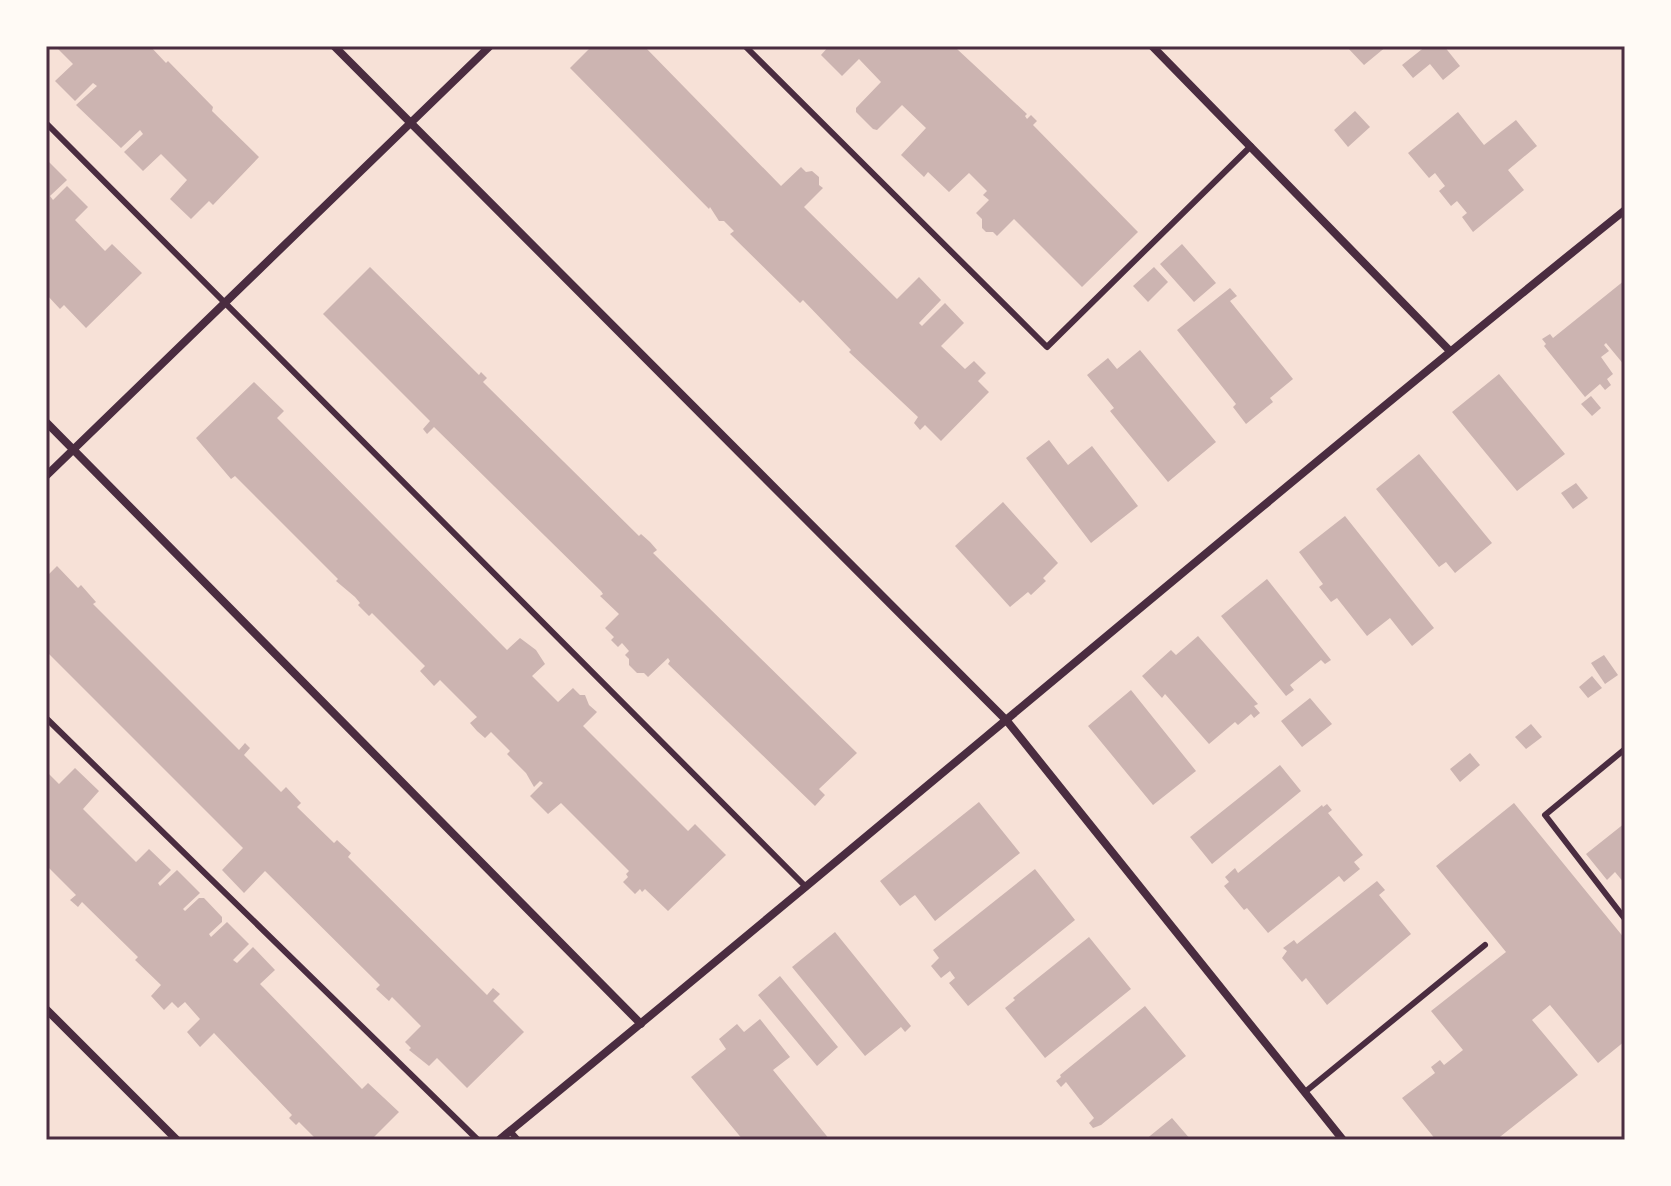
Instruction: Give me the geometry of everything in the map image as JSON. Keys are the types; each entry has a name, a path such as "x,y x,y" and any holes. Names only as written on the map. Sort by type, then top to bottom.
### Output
{"street":[{"path":"334,46 1007,721 1343,1140"},
{"path":"46,476 490,46"},
{"path":"1152,46 1450,351"},
{"path":"499,1140 1450,351 1625,210"},
{"path":"46,422 641,1024"},
{"path":"46,1009 177,1140"}],"lane":[{"path":"745,46 1047,347 1251,146"},
{"path":"46,123 806,887"},
{"path":"46,718 478,1140"},
{"path":"1625,749 1545,815 1625,919"},
{"path":"1305,1092 1485,945"},
{"path":"510,1131 518,1140"}],"building":[{"path":"55,46 150,46 259,157 213,205 209,201 191,219 170,199 187,180 161,154 143,171 124,152 143,134 140,130 121,148 76,105 97,86 93,83 75,101 55,81 73,64"},
{"path":"592,46 644,46 781,186 801,167 806,172 812,171 819,177 819,185 823,188 804,207 897,299 919,277 941,300 919,323 922,326 945,303 964,323 941,346 965,369 974,361 986,373 978,381 989,392 941,441 925,425 920,430 914,423 918,417 849,352 851,350 803,300 800,303 730,234 734,231 724,221 719,221 710,207 570,68"},
{"path":"829,46 961,46 957,49 1027,114 1027,119 1031,115 1037,121 1033,125 1138,232 1082,287 1014,219 997,236 986,232 982,228 982,219 976,213 989,200 983,195 987,191 969,173 949,192 928,172 924,177 901,155 926,128 902,105 877,130 873,129 856,112 856,108 881,82 859,59 842,76 821,55"},
{"path":"1346,46 1387,46 1364,65"},
{"path":"1426,46 1444,46 1460,66 1443,80 1430,64 1413,78 1402,65"},
{"path":"1355,111 1370,127 1348,147 1334,130"},
{"path":"1458,112 1484,145 1516,120 1537,146 1508,170 1524,190 1473,232 1462,217 1467,213 1457,201 1451,206 1439,191 1445,186 1435,173 1429,178 1408,153"},
{"path":"46,159 67,180 50,196 53,200 67,186 88,207 75,220 105,251 112,244 142,273 86,328 64,305 60,309 46,294"},
{"path":"1182,244 1216,283 1194,302 1160,264"},
{"path":"370,267 479,375 481,372 487,378 483,382 639,536 641,534 650,542 657,550 653,553 857,753 819,789 825,795 815,806 668,664 668,658 648,677 637,673 629,665 625,655 629,651 622,643 618,647 605,628 619,614 600,596 603,594 601,591 434,427 427,434 423,429 430,421 323,314"},
{"path":"1154,267 1168,282 1148,302 1133,286"},
{"path":"1625,280 1625,366 1606,343 1604,345 1609,351 1601,357 1613,374 1607,379 1611,385 1605,390 1600,384 1585,397 1544,346 1546,344 1542,339 1550,334 1553,338"},
{"path":"1230,288 1237,296 1230,301 1293,379 1270,398 1273,402 1246,424 1233,407 1236,404 1177,330"},
{"path":"1140,350 1216,442 1168,482 1110,411 1114,408 1087,375 1108,358 1117,369"},
{"path":"1499,374 1565,454 1517,491 1452,412"},
{"path":"254,382 284,411 277,418 507,650 520,638 536,650 545,664 532,676 558,702 573,688 580,695 585,695 589,705 597,712 583,726 688,831 695,824 726,855 668,911 645,889 635,894 623,882 629,871 561,803 548,814 530,796 543,783 540,781 534,787 526,773 507,754 510,751 491,732 485,738 477,731 470,723 477,717 440,680 434,686 420,671 425,666 372,613 369,616 358,605 360,603 355,597 336,581 338,579 235,476 231,479 196,438"},
{"path":"1591,396 1601,408 1592,416 1581,404"},
{"path":"1049,440 1068,465 1092,446 1138,506 1091,543 1026,458"},
{"path":"1419,454 1492,543 1455,573 1446,562 1439,567 1376,489"},
{"path":"1576,483 1588,498 1573,509 1561,493"},
{"path":"1003,502 1058,563 1043,578 1046,581 1031,595 1028,592 1010,607 955,546"},
{"path":"1345,516 1434,628 1412,646 1390,618 1367,636 1337,598 1331,602 1319,587 1323,584 1299,552"},
{"path":"57,566 78,588 81,585 96,602 93,604 239,750 245,743 250,748 244,755 281,792 286,787 301,803 297,807 334,843 337,840 351,853 348,857 487,995 493,988 500,994 493,1001 524,1032 467,1088 437,1058 429,1066 409,1050 411,1048 405,1042 421,1026 392,997 389,1001 376,989 380,985 265,871 244,893 222,870 243,848 46,651 46,577"},
{"path":"1267,579 1331,660 1325,664 1321,660 1290,685 1294,690 1286,696 1221,616"},
{"path":"1198,636 1258,704 1254,706 1260,713 1254,718 1251,714 1238,725 1235,722 1209,744 1165,694 1162,698 1142,676 1171,650 1176,655"},
{"path":"1604,655 1618,675 1605,684 1591,663"},
{"path":"1592,676 1602,688 1588,698 1579,687"},
{"path":"1131,690 1196,771 1153,805 1088,726"},
{"path":"1310,698 1332,724 1302,747 1281,721"},
{"path":"1531,724 1542,737 1526,749 1515,737"},
{"path":"1470,753 1480,765 1460,782 1450,769"},
{"path":"1280,765 1301,791 1212,864 1190,837"},
{"path":"75,768 99,791 83,809 136,862 149,849 171,870 158,883 160,886 177,870 200,893 183,909 185,911 199,898 204,898 222,917 222,922 209,934 211,937 227,922 249,944 233,960 237,963 253,947 275,970 260,984 362,1089 368,1083 399,1112 371,1140 311,1140 314,1137 299,1122 296,1125 289,1118 292,1115 214,1033 200,1047 187,1032 200,1019 185,1002 178,1008 172,1002 164,1010 151,996 161,985 135,960 138,957 82,902 78,907 70,900 76,895 46,865 46,771 59,784"},
{"path":"979,802 1020,853 935,921 915,895 900,906 880,881"},
{"path":"1514,803 1625,939 1625,1041 1598,1063 1550,1005 1532,1020 1578,1075 1496,1140 1436,1140 1402,1098 1435,1073 1431,1067 1440,1060 1444,1065 1463,1050 1431,1011 1506,952 1436,866"},
{"path":"1327,804 1332,810 1328,813 1363,855 1354,862 1360,869 1344,882 1339,876 1268,933 1224,886 1229,882 1225,877 1235,868 1238,873"},
{"path":"1625,823 1625,884 1615,872 1607,880 1586,854"},
{"path":"1035,869 1075,920 968,1006 949,983 955,978 950,971 941,978 931,966 939,958 933,950"},
{"path":"1377,881 1385,890 1379,895 1411,934 1327,1005 1306,978 1302,982 1282,958 1287,951 1283,948 1294,940 1297,944"},
{"path":"835,932 911,1026 905,1032 901,1027 865,1056 792,967"},
{"path":"1089,937 1131,989 1045,1058 1005,1008 1015,1000 1013,998"},
{"path":"780,976 838,1047 817,1066 758,995"},
{"path":"1145,1006 1186,1056 1101,1125 1093,1128 1089,1123 1094,1118 1066,1082 1061,1087 1056,1081"},
{"path":"760,1019 790,1057 773,1070 830,1140 743,1140 691,1077 726,1049 719,1039 737,1024 744,1032"},
{"path":"1172,1118 1191,1140 1145,1140"}]}
